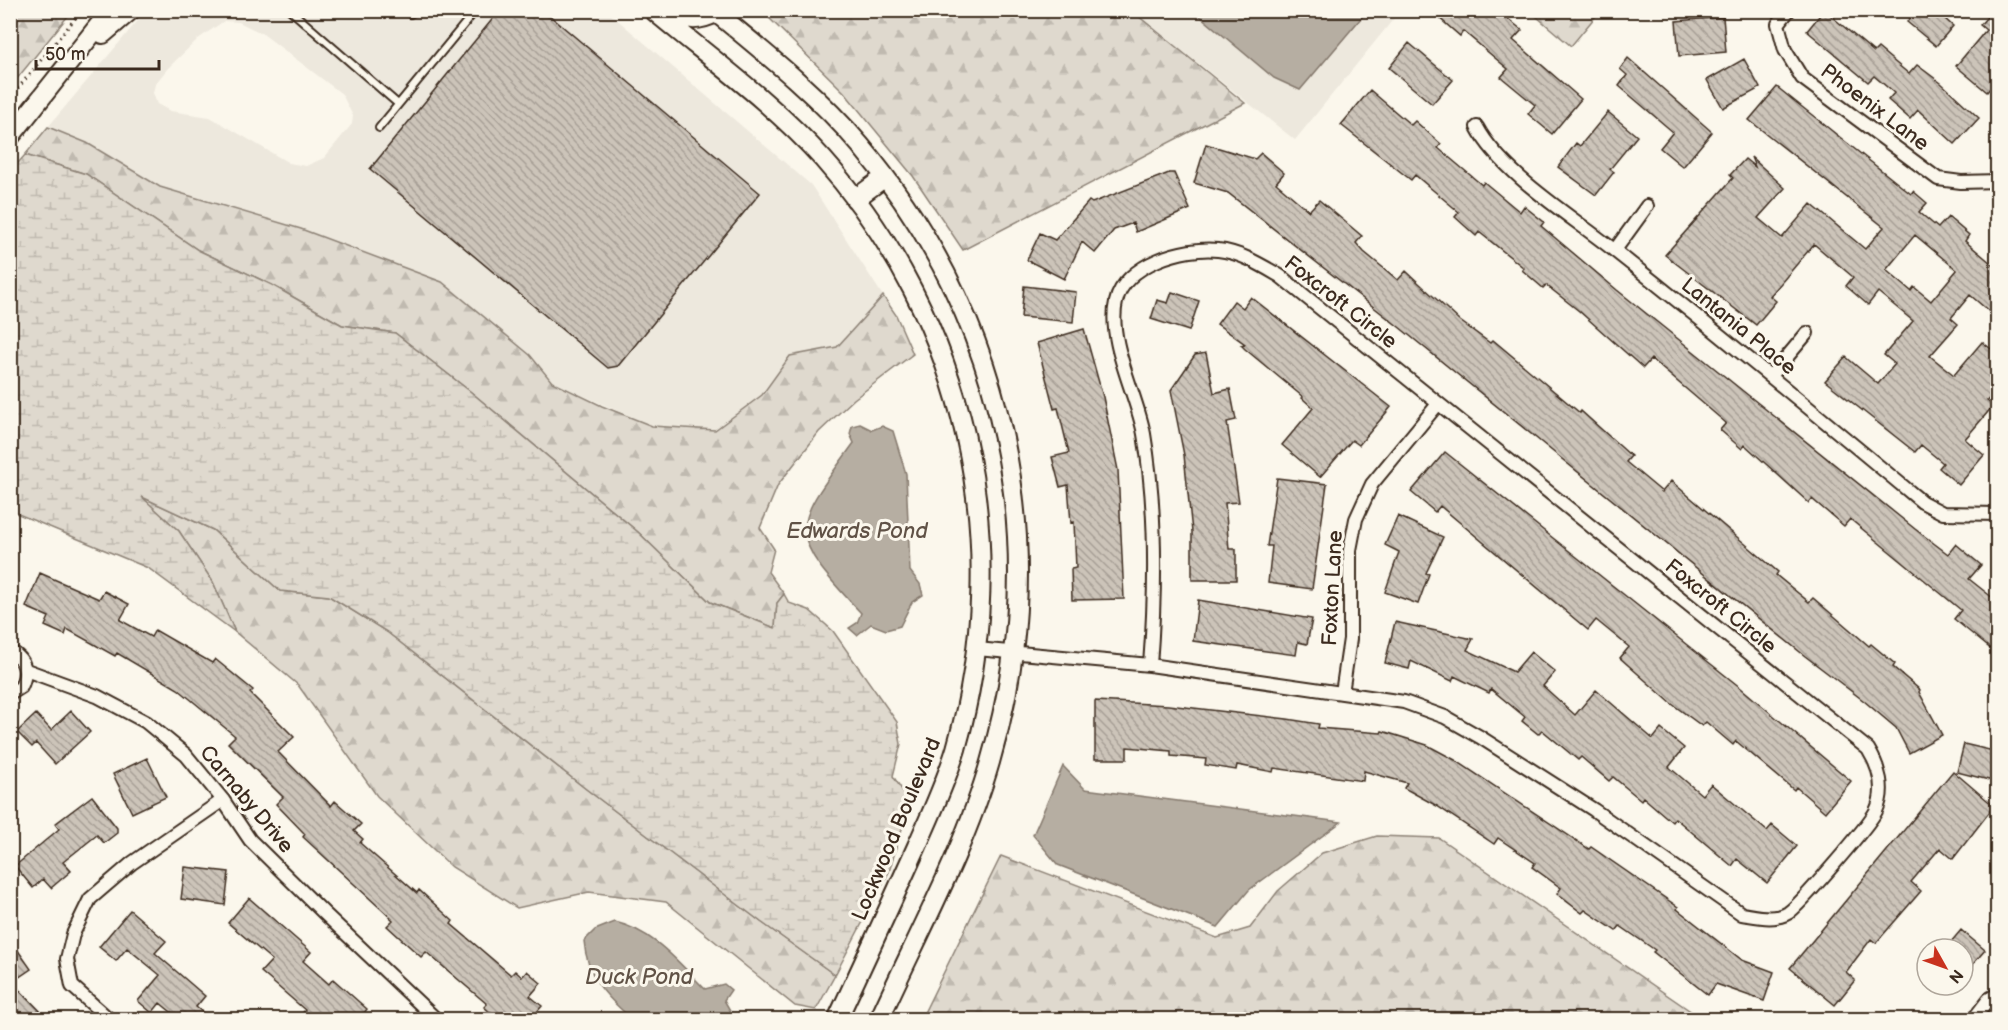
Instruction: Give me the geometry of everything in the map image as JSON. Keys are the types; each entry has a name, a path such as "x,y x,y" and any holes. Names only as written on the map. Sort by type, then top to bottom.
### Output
{"main road":[{"path":"10,137 76,57 111,10"},
{"path":"76,57 131,10"},
{"name":"Lockwood Boulevard","path":"652,10 746,86 799,134 855,199 909,283 953,386 966,435 980,527 982,572 977,649 958,741 939,796 837,1020"},
{"path":"672,10 679,16 692,19 706,18 714,12 823,106 885,177 918,223 957,294 987,370 1005,438 1014,498 1019,561 1014,651 1005,708 977,799 879,1020"},
{"path":"855,199 885,177"}],"street":[{"name":"Phoenix Lane","path":"1789,10 1778,24 1785,50 1802,78 1938,179 1961,182 1998,182"},
{"name":"Lantania Place","path":"1477,127 1487,146 1517,172 1771,376 1922,502 1943,513 1998,514"},
{"path":"1615,250 1647,206"},
{"name":"Foxcroft Circle","path":"977,649 1150,665 1404,702 1445,717 1594,810 1742,914 1768,918 1786,914 1803,900 1876,811 1881,786 1879,767 1868,749 1280,276 1250,259 1218,250 1184,250 1149,264 1128,280 1116,301 1116,331 1144,432 1151,493 1155,566 1150,665"},
{"path":"1771,376 1807,333"},
{"name":"Foxton Lane","path":"1342,693 1350,639 1350,550 1356,519 1372,484 1438,404"},
{"name":"Carnaby Drive","path":"10,651 23,662 26,670 97,696 146,722 186,755 223,800 250,840 437,1020"},
{"path":"10,694 21,687 26,670"},
{"path":"110,1020 72,986 67,959 73,934 90,899 132,863 223,800"},
{"path":"1973,1020 1989,999 1998,994"}],"lane":[{"path":"290,10 398,104"},
{"path":"405,10 410,14 418,10"},
{"path":"379,128 476,10"}],"path":[{"path":"10,98 82,10"}],"shaded area":[{"path":"146,11 607,11 811,185 883,296 837,347 790,356 762,395 714,430 652,426 552,382 530,355 220,205 160,187 87,143 48,127","holes":["224,21 239,22 263,34 342,94 353,116 352,124 324,158 306,166 289,163 210,117 170,111 157,104 153,93 155,84 168,68 198,39"]},
{"path":"1132,11 1194,11 1274,78 1300,90 1367,11 1400,11 1295,140"}],"green space":[{"path":"10,11 72,11 11,86"},
{"path":"762,11 1132,11 1245,103 963,250 913,176 844,92"},
{"path":"1530,11 1600,11 1571,46"},
{"path":"48,127 87,143 160,187 301,229 442,282 530,355 552,382 602,406 652,426 715,430 762,395 790,356 837,347 883,296 896,315 913,354 854,399 819,432 778,485 760,528 774,549 768,572 784,594 777,603 775,628 710,602 638,532 471,392 395,333 342,325 272,285 198,250 86,174 25,155"},
{"path":"25,155 86,174 198,250 272,285 342,325 395,333 471,392 638,532 710,602 775,628 777,603 784,594 789,603 809,610 833,631 897,722 901,744 893,776 910,802 889,872 835,975 761,922 586,789 387,632 329,596 280,591 213,530 142,497 179,531 213,582 235,632 148,568 11,511 10,172"},
{"path":"140,496 213,530 280,591 329,596 387,632 586,789 761,922 835,975 816,1010 795,1006 666,902 589,892 517,908 452,867 377,796 298,685 235,632 213,582 179,531"},
{"path":"1377,836 1439,838 1702,1019 921,1019 1001,856 1217,938 1250,928 1278,891 1322,853"}],"water":[{"path":"1194,11 1367,11 1300,90 1274,78"},
{"name":"Edwards Pond","path":"860,424 872,430 882,426 893,431 906,474 910,571 920,584 923,595 912,602 900,626 886,630 871,624 857,635 849,628 857,623 861,613 819,564 809,547 805,530 808,514 817,495 854,443 850,434 852,426"},
{"path":"1063,766 1085,789 1341,822 1249,890 1218,927 1058,865 1033,835"},
{"name":"Duck Pond","path":"615,922 642,932 653,940 675,958 705,989 724,984 731,990 724,1000 735,1019 632,1019 599,985 586,954 584,941 595,930"}],"building":[{"path":"500,10 543,10 760,193 618,366 608,368 370,169"},
{"path":"1430,10 1497,10 1522,30 1513,40 1581,99 1552,134 1528,114 1535,105 1501,77 1508,69 1463,31 1460,36"},
{"path":"1824,10 1874,52 1878,48 1909,74 1917,65 1941,83 1979,118 1955,144 1918,110 1910,119 1888,100 1894,93 1874,76 1868,82 1807,31"},
{"path":"1916,10 1935,10 1953,26 1936,46 1907,22"},
{"path":"1993,10 1998,10 1998,79 1987,92 1956,66 1986,30 1980,25"},
{"path":"1723,17 1726,52 1679,56 1676,21"},
{"path":"1409,43 1453,80 1432,104 1389,68"},
{"path":"1628,58 1712,132 1683,167 1660,148 1673,132 1619,86 1627,75 1620,69"},
{"path":"1744,59 1760,88 1723,108 1707,80"},
{"path":"1777,87 1911,194 1913,191 1927,203 1919,212 1938,228 1948,217 1969,235 1965,241 1998,269 1998,319 1970,295 1951,318 1958,324 1930,356 1954,375 1982,342 1998,354 1998,388 1987,401 1993,406 1965,439 1984,455 1959,485 1939,468 1943,463 1921,445 1915,452 1825,381 1846,357 1878,384 1895,364 1884,355 1913,321 1878,292 1868,305 1846,286 1853,277 1814,244 1770,296 1776,301 1756,325 1665,255 1733,178 1730,175 1745,159 1755,167 1751,157 1785,188 1758,218 1782,238 1811,204 1865,249 1884,227 1749,120","holes":["1915,235 1957,270 1931,301 1914,287 1911,291 1886,270"]},
{"path":"1370,90 1411,125 1415,121 1441,144 1438,148 1482,185 1484,182 1520,212 1524,206 1544,222 1541,226 1617,290 1915,529 1948,554 1956,544 1981,565 1969,579 1998,602 1998,655 1954,619 1961,610 1850,519 1844,526 1812,499 1809,503 1745,445 1742,449 1720,430 1726,423 1651,359 1643,368 1579,311 1546,285 1543,288 1522,270 1524,268 1479,232 1476,236 1455,217 1459,212 1415,175 1411,180 1341,125"},
{"path":"1608,112 1637,136 1610,169 1614,172 1596,195 1558,167 1576,143 1580,146"},
{"path":"1206,144 1255,159 1261,153 1284,173 1276,183 1309,211 1319,200 1362,236 1356,243 1364,252 1398,280 1406,271 1460,321 1490,343 1493,340 1580,413 1581,411 1631,456 1626,462 1662,492 1671,481 1778,572 1776,575 1809,602 1813,598 1869,646 1871,644 1895,664 1893,667 1920,690 1942,735 1909,753 1896,728 1864,701 1805,656 1399,327 1228,193 1194,183"},
{"path":"1174,173 1190,209 1136,232 1133,223 1114,230 1095,253 1082,242 1064,279 1027,260 1040,233 1055,240 1089,201 1092,203"},
{"path":"1024,286 1076,292 1073,322 1021,317"},
{"path":"1172,292 1199,301 1189,331 1151,319 1157,300 1168,303"},
{"path":"1251,297 1391,407 1359,445 1352,440 1320,477 1282,445 1313,408 1241,345 1245,344 1217,324 1234,301 1243,308"},
{"path":"1084,329 1103,397 1118,470 1124,599 1072,600 1071,569 1076,568 1074,522 1071,523 1068,485 1060,487 1052,457 1069,453 1058,408 1054,409 1037,343"},
{"path":"1206,353 1214,393 1230,389 1236,420 1227,422 1239,502 1225,503 1229,549 1236,549 1236,580 1192,580 1192,532 1184,455 1171,390 1195,355"},
{"path":"1445,452 1741,688 1851,781 1825,812 1796,787 1794,790 1736,741 1733,745 1706,722 1702,726 1672,704 1620,658 1629,647 1596,620 1588,630 1440,506 1435,512 1411,492"},
{"path":"1277,478 1327,484 1312,589 1268,583 1272,546 1267,546"},
{"path":"1398,516 1443,537 1426,573 1429,574 1418,604 1385,592 1399,552 1385,545"},
{"path":"40,573 99,599 104,591 129,604 120,620 151,637 155,630 212,663 215,659 253,690 250,693 294,737 278,752 331,806 335,801 361,824 354,831 363,839 360,843 417,893 419,890 453,921 451,924 511,975 515,971 522,977 527,971 541,983 530,996 542,1006 530,1020 499,1020 484,1007 487,1004 426,952 421,957 387,926 393,920 303,837 305,834 276,804 283,797 228,743 235,736 178,689 117,653 115,656 67,629 65,635 45,626 49,617 26,607"},
{"path":"1198,600 1312,619 1307,644 1298,642 1296,655 1193,641"},
{"path":"1395,622 1473,639 1467,650 1514,672 1531,652 1555,672 1543,686 1575,715 1596,690 1653,739 1661,729 1684,748 1669,767 1702,795 1711,784 1767,831 1772,825 1797,846 1767,883 1737,859 1732,866 1675,818 1672,822 1643,797 1641,800 1613,777 1609,781 1581,757 1578,760 1542,730 1538,734 1522,721 1525,717 1491,689 1489,693 1454,676 1452,681 1411,661 1409,669 1385,663"},
{"path":"1095,701 1168,705 1287,719 1319,724 1318,728 1381,733 1382,731 1427,745 1455,760 1589,849 1591,847 1678,907 1677,909 1742,960 1774,972 1764,1001 1716,984 1708,995 1653,952 1655,950 1620,926 1616,931 1585,910 1582,913 1557,894 1561,888 1532,867 1535,863 1498,838 1494,844 1437,806 1404,788 1407,783 1364,771 1363,781 1274,768 1273,772 1237,765 1236,770 1205,765 1206,759 1171,756 1171,751 1127,747 1127,759 1095,759"},
{"path":"71,711 90,732 55,764 36,743 32,747 17,732 36,714 51,730"},
{"path":"1964,744 1998,752 1993,781 1957,772"},
{"path":"147,758 166,797 132,813 113,774"},
{"path":"1953,771 1994,806 1953,859 1940,848 1911,882 1921,891 1876,943 1871,939 1846,972 1855,980 1835,1005 1790,968"},
{"path":"92,796 117,828 117,833 104,843 97,835 63,862 71,871 51,888 43,879 33,888 15,866 59,829 55,824"},
{"path":"185,867 229,872 225,905 181,899"},
{"path":"249,898 311,952 303,961 329,984 333,979 367,1009 359,1020 297,1020 305,1010 261,972 272,960 228,923"},
{"path":"130,910 166,941 155,953 205,996 196,1007 212,1020 181,1020 160,1003 152,1013 138,1001 160,975 127,948 116,961 99,947"},
{"path":"1961,930 1969,937 1955,937"},
{"path":"10,939 31,969 12,982 49,1020 10,1020"},
{"path":"1975,942 1985,950 1975,962"}]}
